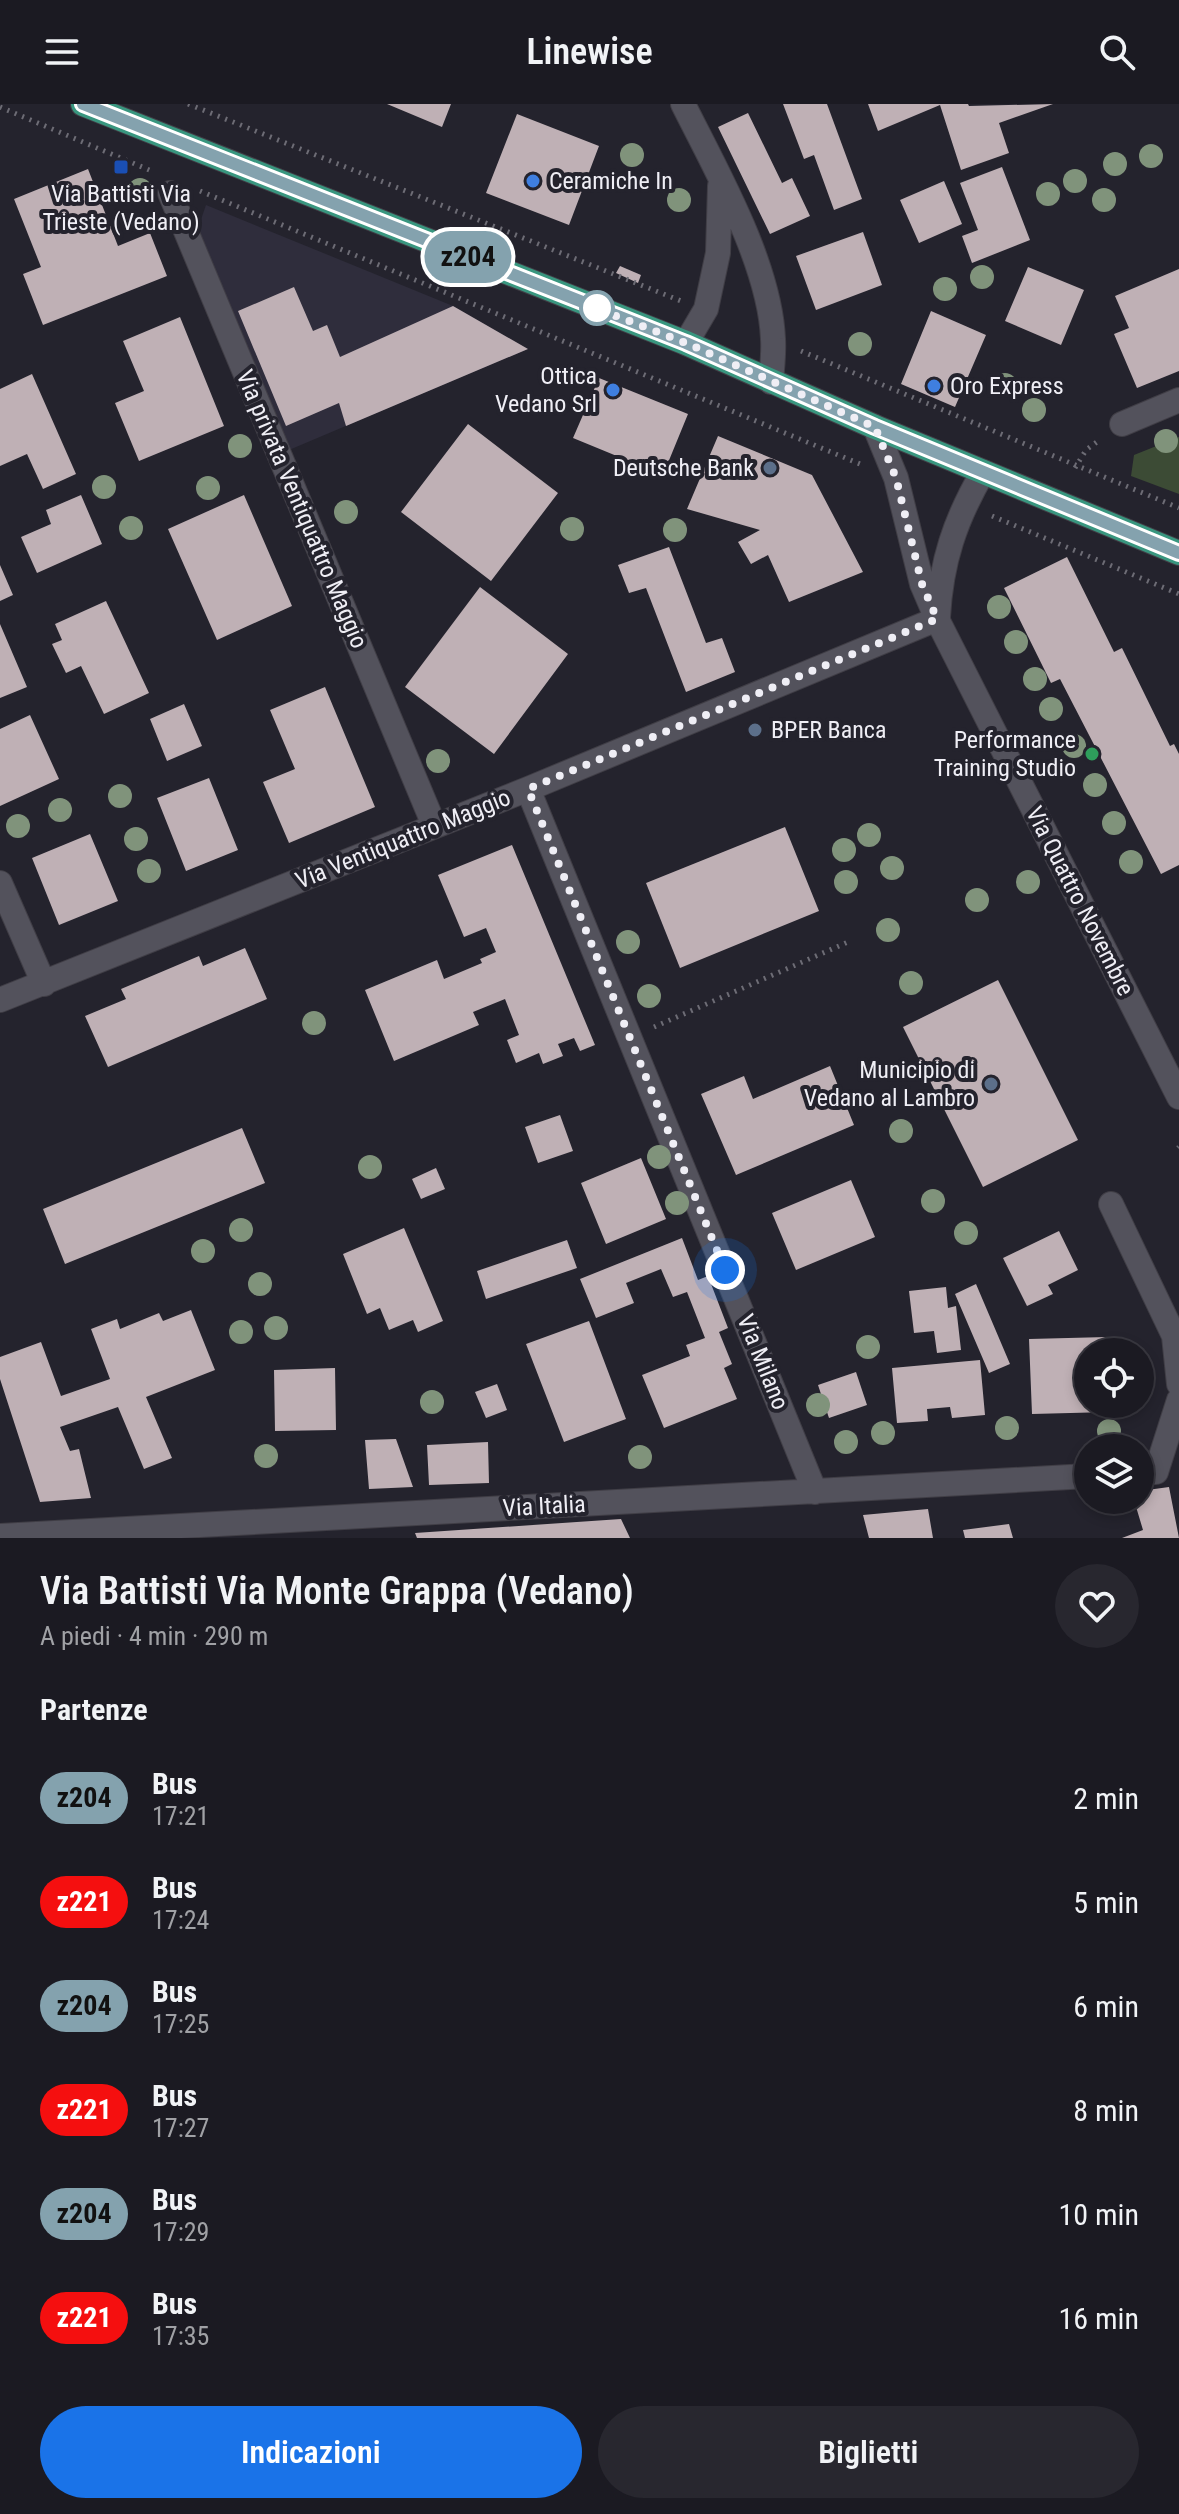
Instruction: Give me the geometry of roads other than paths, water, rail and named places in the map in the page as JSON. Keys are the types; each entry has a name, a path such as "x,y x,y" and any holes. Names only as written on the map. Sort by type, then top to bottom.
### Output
{"main road":[{"path":"83,104 686,343 875,427 1179,553"}],"street":[{"path":"683,104 754,256 774,339 771,382"},
{"path":"686,343 706,309 718,253 721,180"},
{"name":"Via privata Ventiquattro Maggio","path":"174,185 434,825"},
{"path":"1122,424 1179,400"},
{"name":"Via Quattro Novembre","path":"875,427 896,478 922,584 937,619 1179,1097"},
{"path":"937,619 945,555 964,504 983,472"},
{"name":"Via Ventiquattro Maggio","path":"0,1000 528,789 937,619"},
{"name":"Via Milano","path":"528,789 815,1492"},
{"path":"0,883 44,984"},
{"path":"1111,1204 1174,1336 1179,1384"},
{"path":"1158,1472 1179,1400"},
{"name":"Via Italia","path":"8,1534 1074,1477"}],"place":[{"name":"Via Battisti Via Trieste (Vedano)","path":"121,167"},
{"name":"Ceramiche In","path":"533,181"},
{"name":"Oro Express","path":"934,386"},
{"name":"Ottica Vedano Srl","path":"613,390"},
{"name":"Deutsche Bank","path":"770,468"},
{"name":"BPER Banca","path":"755,730"},
{"name":"Performance Training Studio","path":"1092,754"},
{"name":"Municipio di Vedano al Lambro","path":"991,1084"}]}
